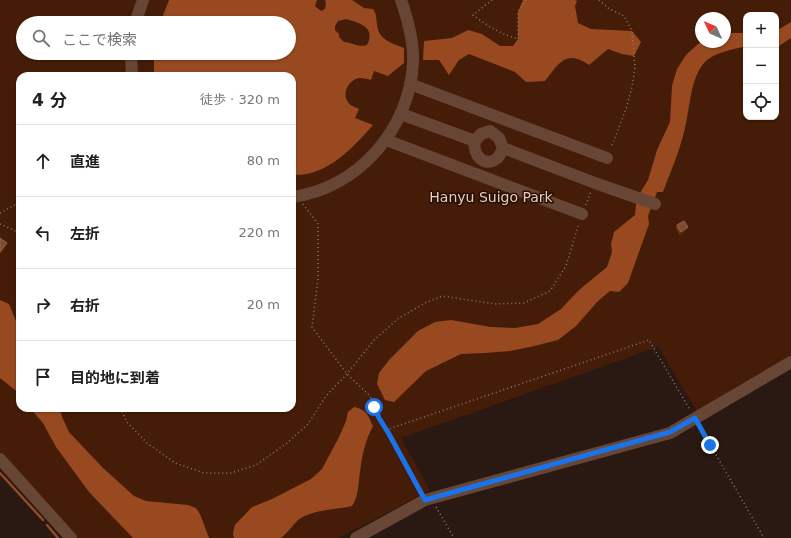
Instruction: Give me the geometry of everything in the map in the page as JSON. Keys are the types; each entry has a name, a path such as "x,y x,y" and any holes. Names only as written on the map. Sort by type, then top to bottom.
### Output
{"street":[{"path":"138,16 143,0"},
{"path":"296,196 318,190 338,182 350,174 372,156 386,140 401,114 410,84 413,62 412,40 408,19 401,0"},
{"path":"131,60 132,72"},
{"path":"410,84 607,158"},
{"path":"401,114 475,141"},
{"path":"490,131 499,138 503,148 499,157 495,160 489,162 484,161 475,152 475,141 481,134 490,131"},
{"path":"386,140 582,214"},
{"path":"503,148 654,204"},
{"path":"356,538 428,499 670,432 791,362"},
{"path":"0,459 71,538"}],"path":[{"path":"492,0 473,15 486,25 504,35 518,39 518,12 526,0"},
{"path":"599,0 608,8 624,16 632,31 635,67 632,87 626,109 607,158"},
{"path":"122,412 127,422 147,443 175,463 204,473 231,473 256,465 287,444 308,424 326,396 374,340 399,318 424,303 442,296 496,304 524,303 550,291 566,266 582,214 595,183"},
{"path":"296,197 318,224 318,279 312,327 346,374 370,396 379,418 386,430 428,499 454,538"},
{"path":"0,213 16,204"},
{"path":"0,224 16,231"},
{"path":"386,430 649,340 764,538"}],"green space":[{"name":"Hanyu Suigo Park","path":"0,0 791,0 791,355 697,411 658,347 401,438 430,490 339,538 71,538 0,460"}],"shaded area":[{"path":"169,0 317,0 315,6 321,11 325,9 325,0 352,0 364,8 373,9 376,15 380,34 386,40 404,48 404,63 388,76 374,71 371,80 361,78 353,80 346,90 346,98 349,103 359,109 355,118 373,125 347,152 337,160 316,171 304,174 296,175 296,72 154,72 154,60 296,60 296,16 163,16","holes":["346,19 361,24 368,30 369,34 367,45 364,46 344,42 335,30 335,26 338,21"]},
{"path":"523,0 575,0 577,1 575,6 578,23 591,29 632,31 641,42 634,56 608,49 589,65 574,58 564,60 545,81 526,82 515,72 469,54 459,60 449,75 439,60 423,60 424,41 452,38 468,30 482,34 500,46 513,46 518,39 518,12"},
{"path":"791,22 791,38 779,46 779,29"},
{"path":"731,33 743,33 743,47 713,56 704,63 699,70 693,86 685,128 678,152 663,192 657,192 648,216 649,224 628,283 619,292 610,291 598,301 576,326 558,340 510,351 461,354 426,371 394,402 385,400 377,384 379,373 389,360 418,331 435,322 451,320 491,327 515,328 538,324 561,309 579,290 607,267 612,252 611,244 614,232 635,215 636,205 640,193 648,180 657,150 670,122 672,86 677,69 686,55 695,47 695,48 731,48"},
{"path":"0,300 9,304 16,321 16,391 0,378"},
{"path":"354,407 364,411 373,426 364,449 357,494 352,506 317,512 304,516 298,520 281,538 234,538 233,533 235,525 252,507 272,499 311,479 322,469 339,437 348,412"},
{"path":"33,412 61,412 69,432 103,468 134,496 146,501 188,505 196,508 200,514 209,538 133,538 89,492 56,447 43,423"}],"building":[{"path":"684,221 688,227 681,232 677,225"},
{"path":"0,238 7,243 0,252"}],"waterway":[{"path":"0,473 43,520"},
{"path":"47,525 58,538"}],"route":[{"path":"374,407 425,500 670,432 695,418 710,445"}]}
